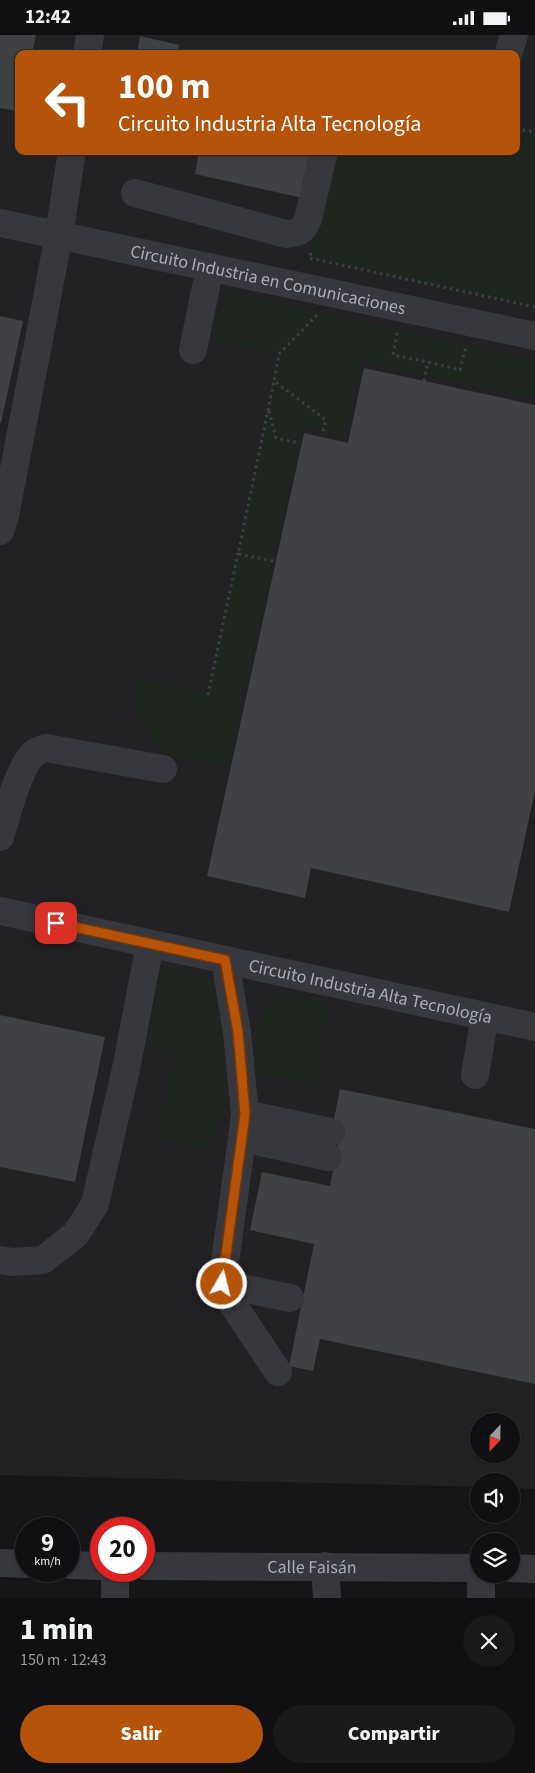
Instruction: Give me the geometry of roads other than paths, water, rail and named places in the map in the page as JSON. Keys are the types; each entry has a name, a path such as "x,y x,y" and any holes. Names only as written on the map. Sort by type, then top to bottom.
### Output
{"street":[{"path":"88,50 90,35"},
{"path":"509,50 514,35"},
{"path":"0,531 5,516 59,235 71,155"},
{"path":"135,193 286,233 298,233 304,229 308,219 323,155"},
{"name":"Circuito Industria en Comunicaciones","path":"0,223 535,336"},
{"path":"193,350 210,267"},
{"path":"0,837 21,774 31,756 39,750 46,749 163,769"},
{"name":"Circuito Industria Alta Tecnología","path":"0,911 535,1027"},
{"path":"0,1260 12,1263 43,1260 76,1235 95,1204 126,1069 150,944"},
{"path":"225,960 238,1032 244,1126 222,1284 230,1300 278,1372"},
{"path":"475,1075 485,1016"},
{"path":"244,1126 329,1144"},
{"path":"222,1284 290,1298"},
{"path":"0,1563 15,1564"},
{"name":"Calle Faisán","path":"155,1566 470,1568"},
{"path":"325,1566 327,1598"},
{"path":"520,1568 535,1569"},
{"path":"115,1582 115,1598"},
{"path":"480,1583 481,1598"}]}
